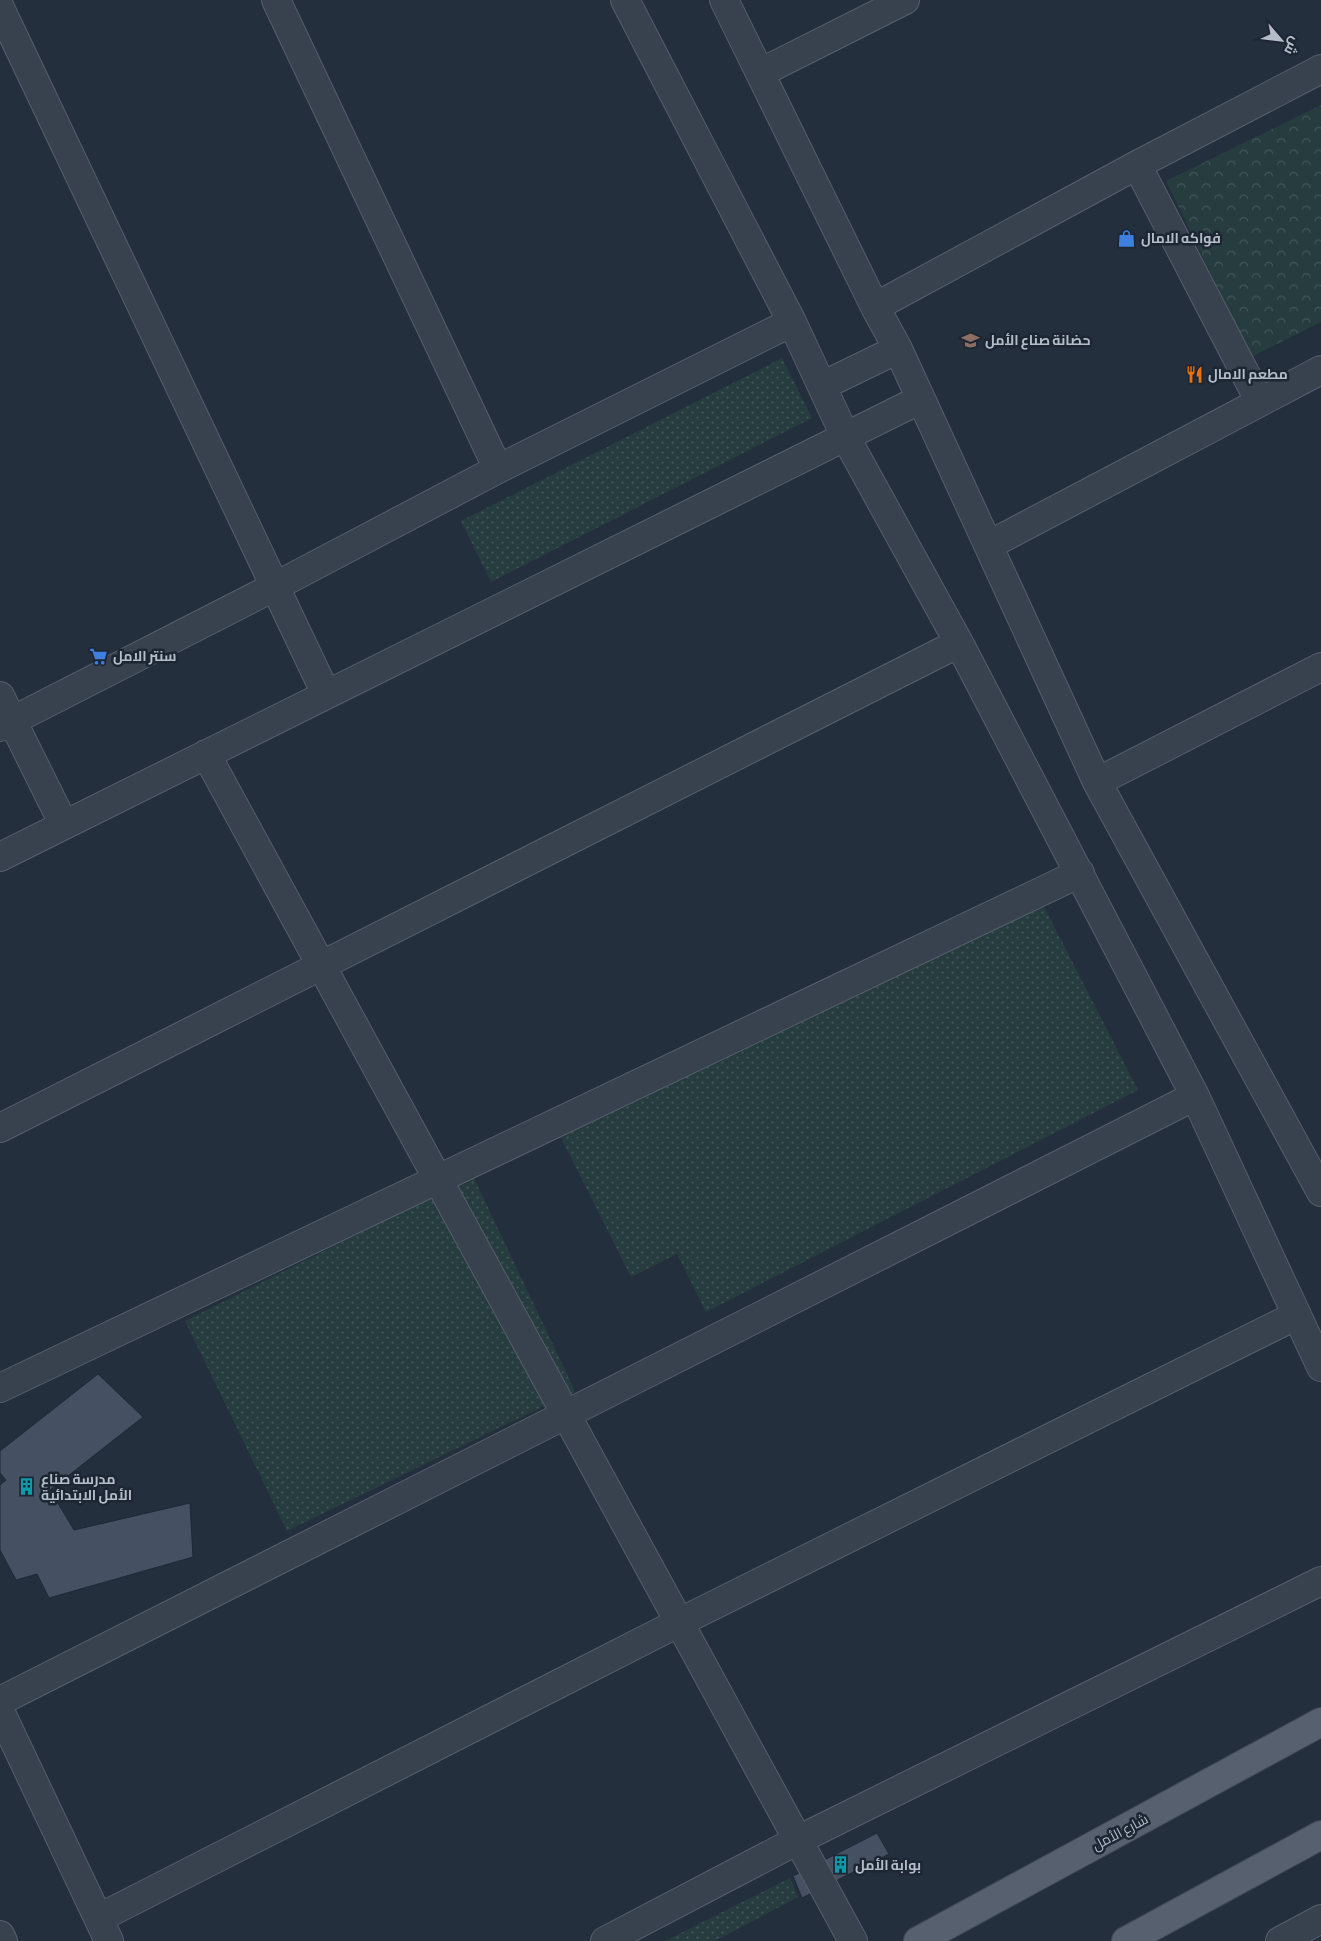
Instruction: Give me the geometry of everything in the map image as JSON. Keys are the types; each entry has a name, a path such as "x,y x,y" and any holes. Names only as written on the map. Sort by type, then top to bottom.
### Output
{"main road":[{"name":"شارع الأمل","path":"918,1941 1321,1722"},
{"path":"1126,1941 1321,1836"}],"street":[{"path":"276,0 498,469"},
{"path":"625,0 792,322 845,436 959,642 1195,1096 1321,1367"},
{"path":"724,0 875,307 898,349 989,544 1096,782 1321,1192"},
{"path":"760,74 905,0"},
{"path":"0,8 326,694"},
{"path":"875,307 1137,165 1321,69"},
{"path":"1137,165 1260,402"},
{"path":"6,724 274,587 498,469 792,322"},
{"path":"822,386 898,349"},
{"path":"989,544 1321,370"},
{"path":"0,857 920,399"},
{"path":"0,1128 959,642"},
{"path":"1096,782 1321,667"},
{"path":"0,696 6,724 64,825"},
{"path":"206,754 439,1178 853,1941"},
{"path":"0,1388 1080,873"},
{"path":"0,1701 1195,1096"},
{"path":"0,1711 104,1930 680,1622 1297,1315"},
{"path":"605,1941 798,1840 1321,1581"},
{"path":"1280,1941 1321,1919"},
{"path":"0,1936 3,1941"}],"green space":[{"path":"1321,105 1321,322 1251,357 1166,181"},
{"path":"782,358 812,418 491,582 461,521"},
{"path":"1036,891 1138,1090 706,1312 677,1254 631,1277 560,1136"},
{"path":"473,1176 575,1391 287,1531 185,1321"},
{"path":"790,1878 798,1897 715,1941 665,1941"}],"building":[{"name":"مدرسة صناع الأمل الابتدائية","path":"98,1374 143,1417 50,1490 74,1530 190,1503 193,1557 49,1598 37,1574 16,1580 0,1550 0,1485 6,1480 0,1473 0,1451"},
{"name":"بوابة الأمل","path":"877,1833 889,1854 802,1898 793,1876"}],"place":[{"name":"فواكه الامال","path":"1127,238"},
{"name":"حضانة صناع الأمل","path":"971,340"},
{"name":"مطعم الامال","path":"1194,374"},
{"name":"سنتر الامل","path":"99,656"},
{"name":"مدرسة صناع الأمل الابتدائية","path":"27,1487"},
{"name":"بوابة الأمل","path":"841,1865"}]}
